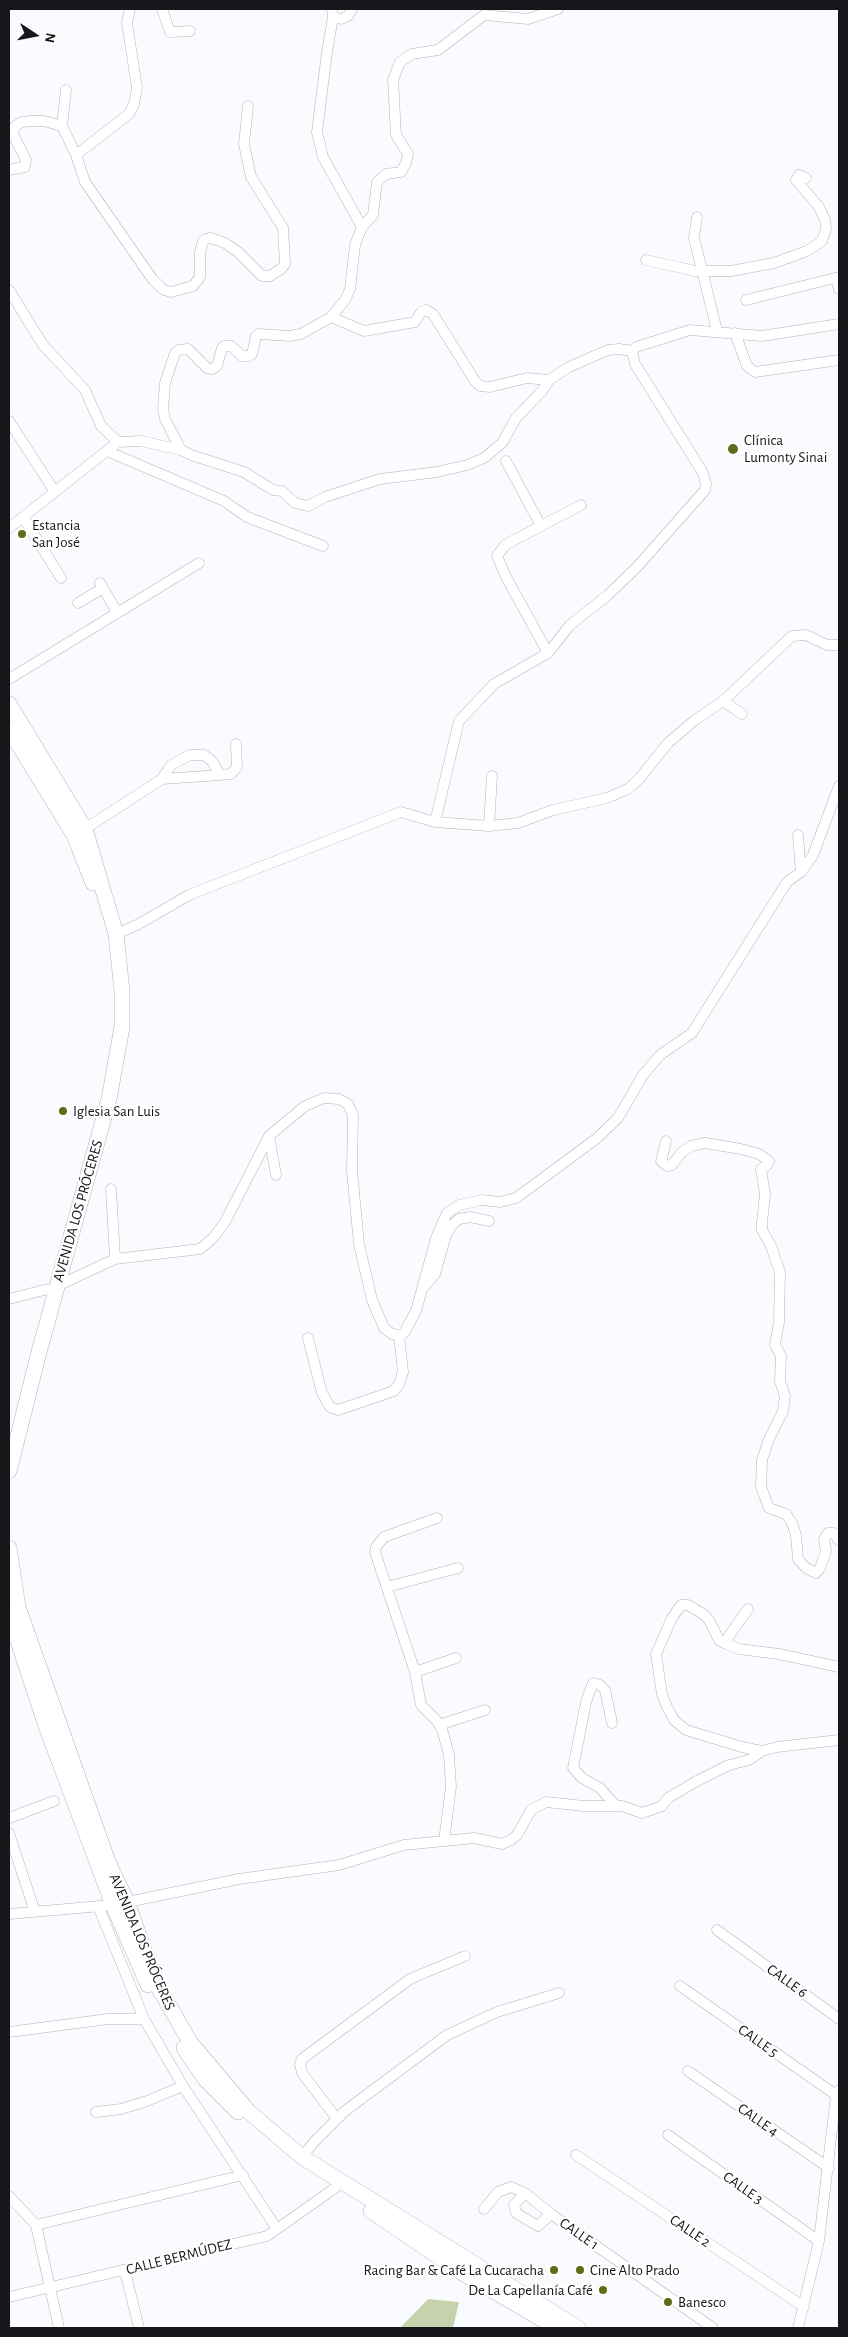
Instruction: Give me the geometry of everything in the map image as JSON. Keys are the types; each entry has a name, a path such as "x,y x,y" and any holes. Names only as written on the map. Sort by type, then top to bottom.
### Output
{"highway":[{"name":"AVENIDA LOS PRÓCERES","path":"9,704 85,829 116,934 122,991 122,1028 109,1099 94,1156 9,1429"},
{"name":"AVENIDA LOS PRÓCERES","path":"9,729 58,806 79,848 96,893 108,935 114,997 108,1065 102,1093 52,1287 9,1471"},
{"name":"AVENIDA LOS PRÓCERES","path":"9,1548 18,1607 108,1862 113,1904 190,2042 248,2111 302,2157 578,2328"},
{"name":"AVENIDA LOS PRÓCERES","path":"9,1614 46,1726 113,1904 134,1954 163,2017 205,2079 235,2110 268,2139 336,2188 462,2272 557,2328"}],"street":[{"path":"76,155 128,114 134,104 137,88 127,23 130,9"},
{"path":"162,9 170,32 190,31"},
{"path":"352,9 348,16 341,19 333,13 317,132 323,157 362,227"},
{"path":"181,450 165,420 163,409 165,383 175,353 188,348 207,368 212,369 217,366 224,346 231,346 242,356 249,356 252,354 256,336 259,334 290,336 301,334 331,317 345,300 350,289 355,245 362,227 373,214 376,182 386,174 401,172 406,163 408,154 396,136 394,80 400,62 412,54 438,50 484,15 528,19 558,9"},
{"path":"66,90 62,126 76,155 85,182 153,280 164,290 172,292 193,286 200,277 200,252 203,241 206,239 211,238 225,243 238,252 262,276 270,276 285,264 283,228 251,177 244,144 248,106"},
{"path":"9,170 25,167 26,160 13,134 15,126 22,122 44,121 62,126"},
{"path":"646,260 702,272 731,272 774,263 795,256 820,243 825,236 825,220 816,202 796,180 799,176 806,178"},
{"path":"696,217 694,238 717,331"},
{"path":"746,300 838,277 839,289"},
{"path":"9,290 43,345 85,390 101,426 118,442"},
{"path":"331,317 364,331 415,322 421,312 426,310 433,314 480,386 490,387 527,378 549,380"},
{"path":"632,351 636,347 672,334 690,330 762,336 839,324"},
{"path":"735,333 747,366 754,372 839,360"},
{"path":"9,528 118,442 141,441 181,450 244,472 274,490 282,491 295,503 308,506 325,498 380,479 437,472 467,465 484,458 502,443 516,418 542,391 549,380 570,367 608,350 632,351"},
{"path":"435,822 459,720 494,684 548,653 570,624 608,595 637,567 704,490 706,484 704,473 635,364 632,351"},
{"path":"9,421 55,492"},
{"path":"107,451 224,501 247,516 323,546"},
{"path":"506,461 541,526"},
{"path":"548,653 506,577 497,556 504,545 580,505"},
{"path":"23,517 61,578"},
{"path":"9,680 199,563"},
{"path":"78,603 101,585 117,612"},
{"path":"116,934 137,925 189,895 402,812 435,822 489,826 518,822 553,810 606,798 628,789 639,779 668,743 695,720 723,701 792,636 806,635 826,645 839,644"},
{"path":"723,701 742,714"},
{"path":"162,779 231,774 236,767 236,744"},
{"path":"85,829 162,779 171,765 190,755 204,755 212,761 220,775"},
{"path":"489,826 492,776"},
{"path":"9,1299 52,1287 115,1259 200,1249 214,1237 225,1222 269,1136 305,1106 324,1098 339,1100 348,1104 353,1116 352,1171 359,1244 375,1307 384,1328 392,1334 399,1335 404,1333 410,1324 436,1238 447,1213 459,1205 482,1200 500,1202 516,1198 596,1139 618,1118 643,1075 660,1055 692,1033 788,882 801,872 813,855 839,786"},
{"path":"798,835 801,872"},
{"path":"269,1136 276,1175"},
{"path":"666,1141 661,1161 667,1166 672,1165 682,1152 691,1146 705,1143 759,1154 768,1161 768,1165 761,1169 765,1194 762,1230 771,1246 780,1272 779,1322 775,1345 781,1356 780,1381 785,1396 783,1411 762,1460 761,1487 769,1508 786,1514 792,1523 796,1535 798,1559 806,1568 816,1573 820,1568 826,1551 824,1539 828,1533 834,1533 839,1541"},
{"path":"111,1189 115,1259"},
{"path":"422,1289 435,1274 446,1235 452,1225 459,1219 470,1217 489,1221"},
{"path":"308,1338 322,1393 330,1406 338,1410 394,1391 400,1384 402,1372 399,1335"},
{"path":"438,1518 384,1537 379,1541 375,1552 415,1672 421,1705 439,1725 449,1755 450,1779 444,1841"},
{"path":"387,1588 458,1568"},
{"path":"762,1751 686,1730 674,1720 666,1708 660,1686 656,1654 672,1618 681,1605 688,1605 703,1614 709,1620 719,1640 739,1649 779,1654 839,1667"},
{"path":"724,1643 748,1609"},
{"path":"415,1672 456,1658"},
{"path":"612,1723 605,1690 600,1685 593,1683 586,1702 573,1768 579,1776 600,1788 616,1806"},
{"path":"439,1725 485,1710"},
{"path":"9,1914 113,1904 239,1879 338,1865 404,1845 474,1838 502,1844 517,1835 531,1810 546,1802 584,1806 625,1806 636,1812 651,1810 662,1806 668,1798 697,1781 729,1766 749,1760 762,1751 777,1747 839,1740"},
{"path":"9,1818 54,1801"},
{"path":"9,1833 35,1912"},
{"path":"113,1904 144,2019 183,2086 277,2229"},
{"name":"CALLE 6","path":"718,1930 839,2019"},
{"path":"337,2119 302,2072 300,2064 302,2059 410,1980 465,1956"},
{"name":"CALLE 5","path":"680,1986 838,2093"},
{"path":"302,2157 337,2119 447,2035 512,2007 559,1993"},
{"path":"9,2032 108,2019 144,2019"},
{"name":"CALLE 4","path":"688,2071 829,2168"},
{"path":"96,2112 120,2109 147,2101 183,2086"},
{"path":"798,2328 819,2241 838,2093"},
{"name":"CALLE 3","path":"668,2134 819,2241"},
{"name":"CALLE 2","path":"576,2155 804,2307"},
{"path":"36,2225 243,2175"},
{"path":"484,2209 503,2189 511,2187 525,2193 551,2214"},
{"name":"CALLE BERMÚDEZ","path":"9,2297 267,2236 336,2188"},
{"name":"CALLE 1","path":"525,2193 514,2205 516,2213 538,2226 551,2214 713,2328"},
{"path":"9,2196 36,2225 59,2328"},
{"path":"124,2271 139,2328"}],"green space":[{"path":"428,2299 459,2302 453,2328 400,2328"}],"place":[{"name":"Clínica Lumonty Sinai","path":"733,449"},
{"name":"Estancia San José","path":"22,534"},
{"name":"Iglesia San Luis","path":"63,1111"},
{"name":"Racing Bar & Café La Cucaracha","path":"554,2270"},
{"name":"Cine Alto Prado","path":"580,2270"},
{"name":"De La Capellanía Café","path":"603,2290"},
{"name":"Banesco","path":"668,2302"}]}
